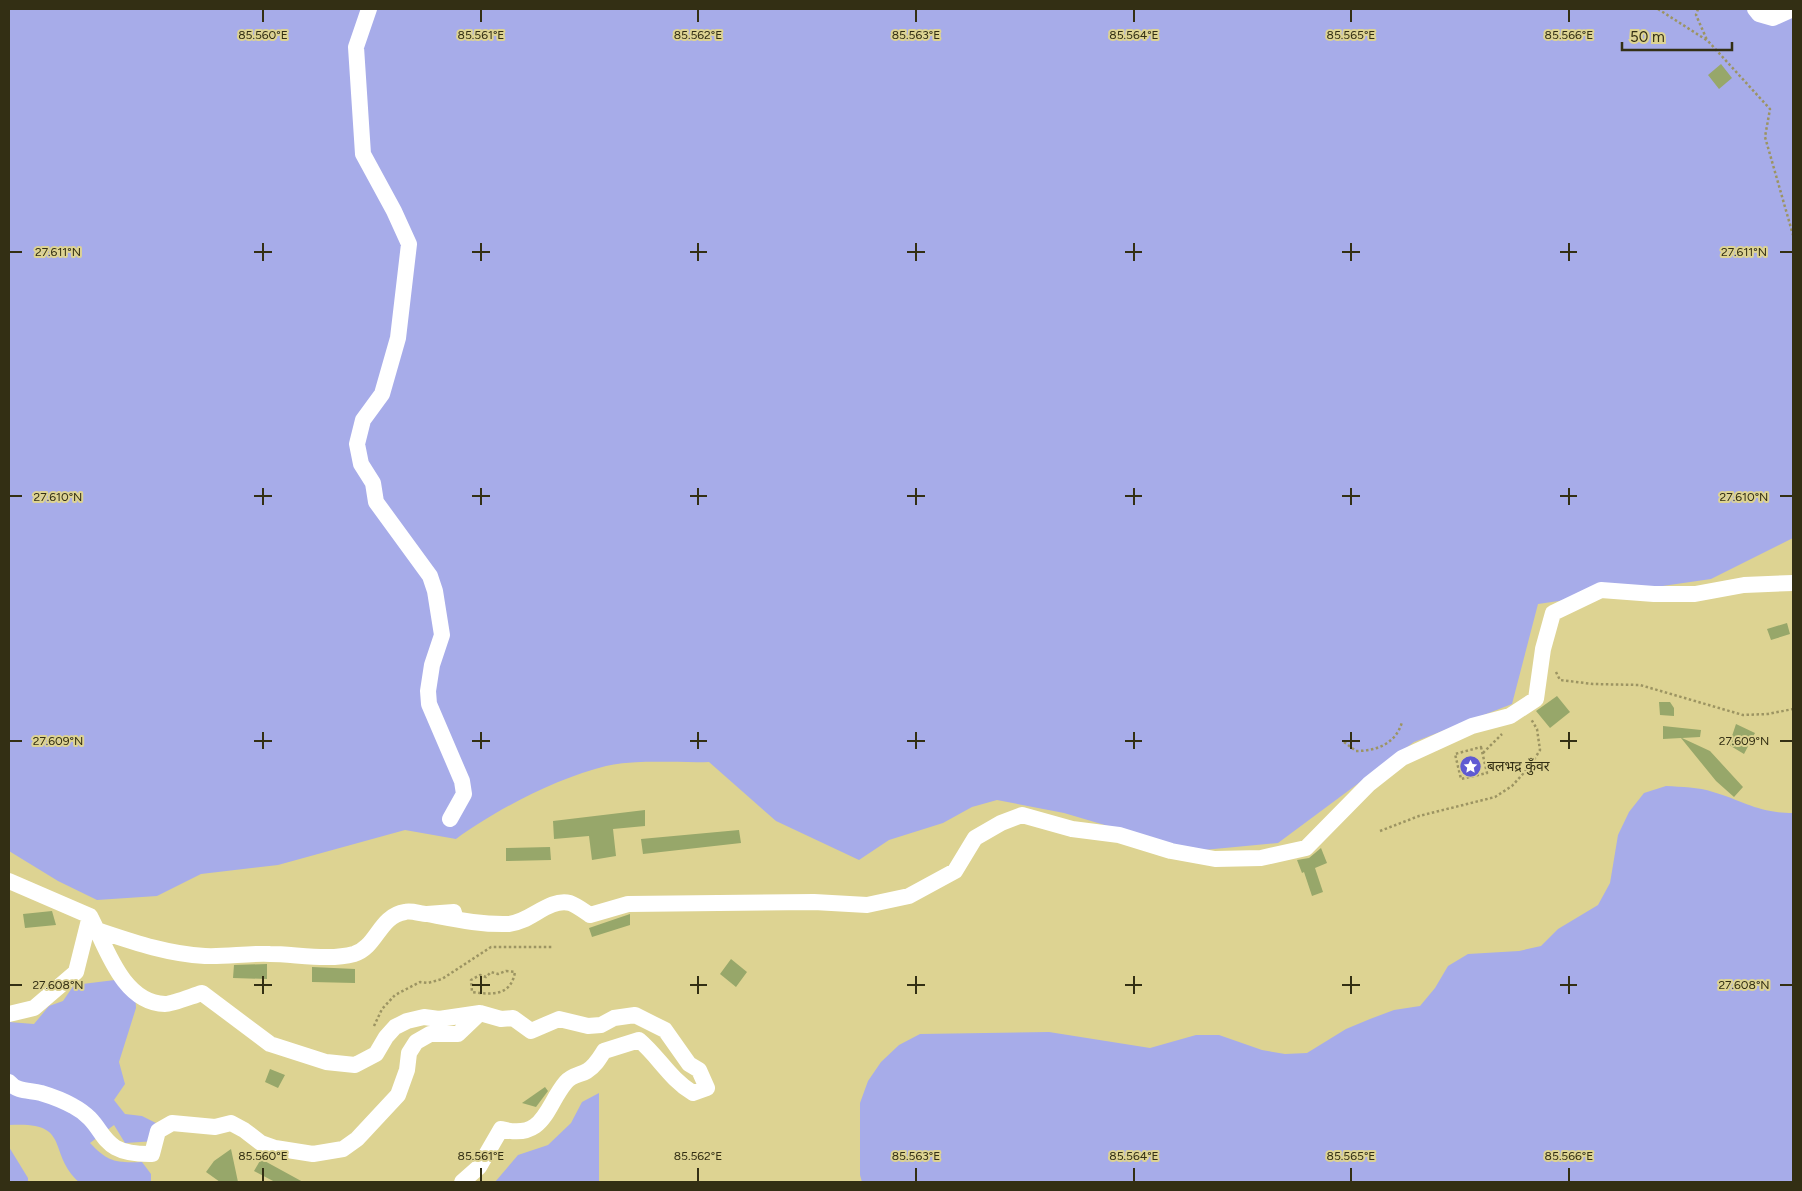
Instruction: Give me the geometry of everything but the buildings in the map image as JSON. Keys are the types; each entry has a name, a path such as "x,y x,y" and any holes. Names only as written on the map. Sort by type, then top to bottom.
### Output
{"street":[{"path":"369,9 356,47 363,154 398,217 410,244 398,338 382,394 363,420 357,444 361,464 373,483 376,502 430,576 435,591 442,635 432,665 428,691 430,704 462,781 464,794 450,819"},
{"path":"1755,9 1759,14 1774,18 1793,9"},
{"path":"9,881 94,923 155,949 205,956 270,954 302,956 352,954 367,948 390,918 405,911 483,924 508,924 523,922 557,902 570,903 590,915 628,904 814,902 867,905 909,896 955,871 974,838 1001,823 1022,815 1072,830 1119,835 1171,851 1215,859 1261,858 1306,848 1369,784 1402,758 1472,726 1510,716 1536,699 1543,649 1553,613 1601,590 1654,594 1695,594 1744,584 1793,583"},
{"path":"427,914 454,912"},
{"path":"94,923 114,966 127,984 143,997 165,1004 202,993 270,1044 326,1062 355,1065 376,1054 386,1037 395,1027 407,1021 424,1017 439,1018 480,1013 501,1020 513,1018 531,1031 559,1019 588,1026 601,1025 614,1018 635,1015 665,1030 689,1064 699,1070 707,1088 693,1093 675,1081 672,1074 658,1062 656,1055 639,1040 604,1051 597,1064 566,1082 548,1115 541,1121 526,1130 511,1131 502,1129 479,1167 462,1182"},
{"path":"9,1014 34,1008 76,972 94,923"},
{"path":"9,1082 15,1089 40,1093 73,1106 88,1116 101,1136 112,1147 123,1152 152,1154 158,1131 172,1123 214,1127 231,1123 261,1143 282,1149 313,1154 343,1149 357,1139 398,1095 407,1070 409,1054 416,1042 430,1034 458,1034 480,1013"}],"path":[{"path":"1658,9 1708,41 1770,109 1764,137 1793,235"},
{"path":"1698,9 1696,15 1708,41"},
{"path":"1543,649 1560,680 1593,684 1640,685 1743,715 1768,714 1793,709"},
{"path":"1380,831 1419,816 1495,797 1512,786 1530,766 1540,750 1536,729 1524,706"},
{"path":"1344,742 1356,751 1376,748 1394,739 1402,722"},
{"path":"1481,747 1487,773 1461,779 1455,754 1481,747"},
{"path":"372,1030 382,1009 395,995 420,982 428,983 442,979 478,954 492,947 552,947"},
{"path":"491,972 498,974 515,972 514,982 510,987 493,995 472,992 471,980 480,975 486,976 491,972"}],"shaded area":[{"path":"9,9 1793,9 1793,538 1711,579 1538,604 1512,704 1414,742 1278,843 1193,851 1064,813 997,800 972,807 943,823 889,840 859,860 776,821 709,762 630,763 587,771 548,786 509,806 456,839 405,830 278,865 201,874 157,896 97,900 58,881 9,851"},
{"path":"1666,786 1707,790 1760,809 1793,813 1793,1182 862,1182 860,1175 860,1103 868,1081 881,1062 899,1045 920,1034 1049,1032 1150,1048 1196,1035 1219,1035 1262,1050 1285,1054 1307,1053 1346,1029 1370,1019 1394,1010 1420,1006 1435,988 1448,966 1468,954 1519,951 1541,946 1558,929 1598,905 1610,883 1618,835 1629,812 1644,793"},
{"path":"115,980 135,990 136,1008 119,1062 125,1084 114,1100 125,1114 142,1116 160,1125 156,1141 125,1143 114,1125 90,1143 102,1154 113,1160 142,1162 151,1174 151,1182 79,1182 69,1171 51,1133 42,1128 29,1125 9,1125 9,1022 34,1024 49,1006 63,1001 74,985"},
{"path":"599,1093 599,1182 495,1182 518,1155 548,1145 571,1123 582,1102"},
{"path":"9,1147 28,1178 28,1182 9,1182"}],"place":[{"name":"बलभद्र कुँवर","path":"1471,766"}]}
